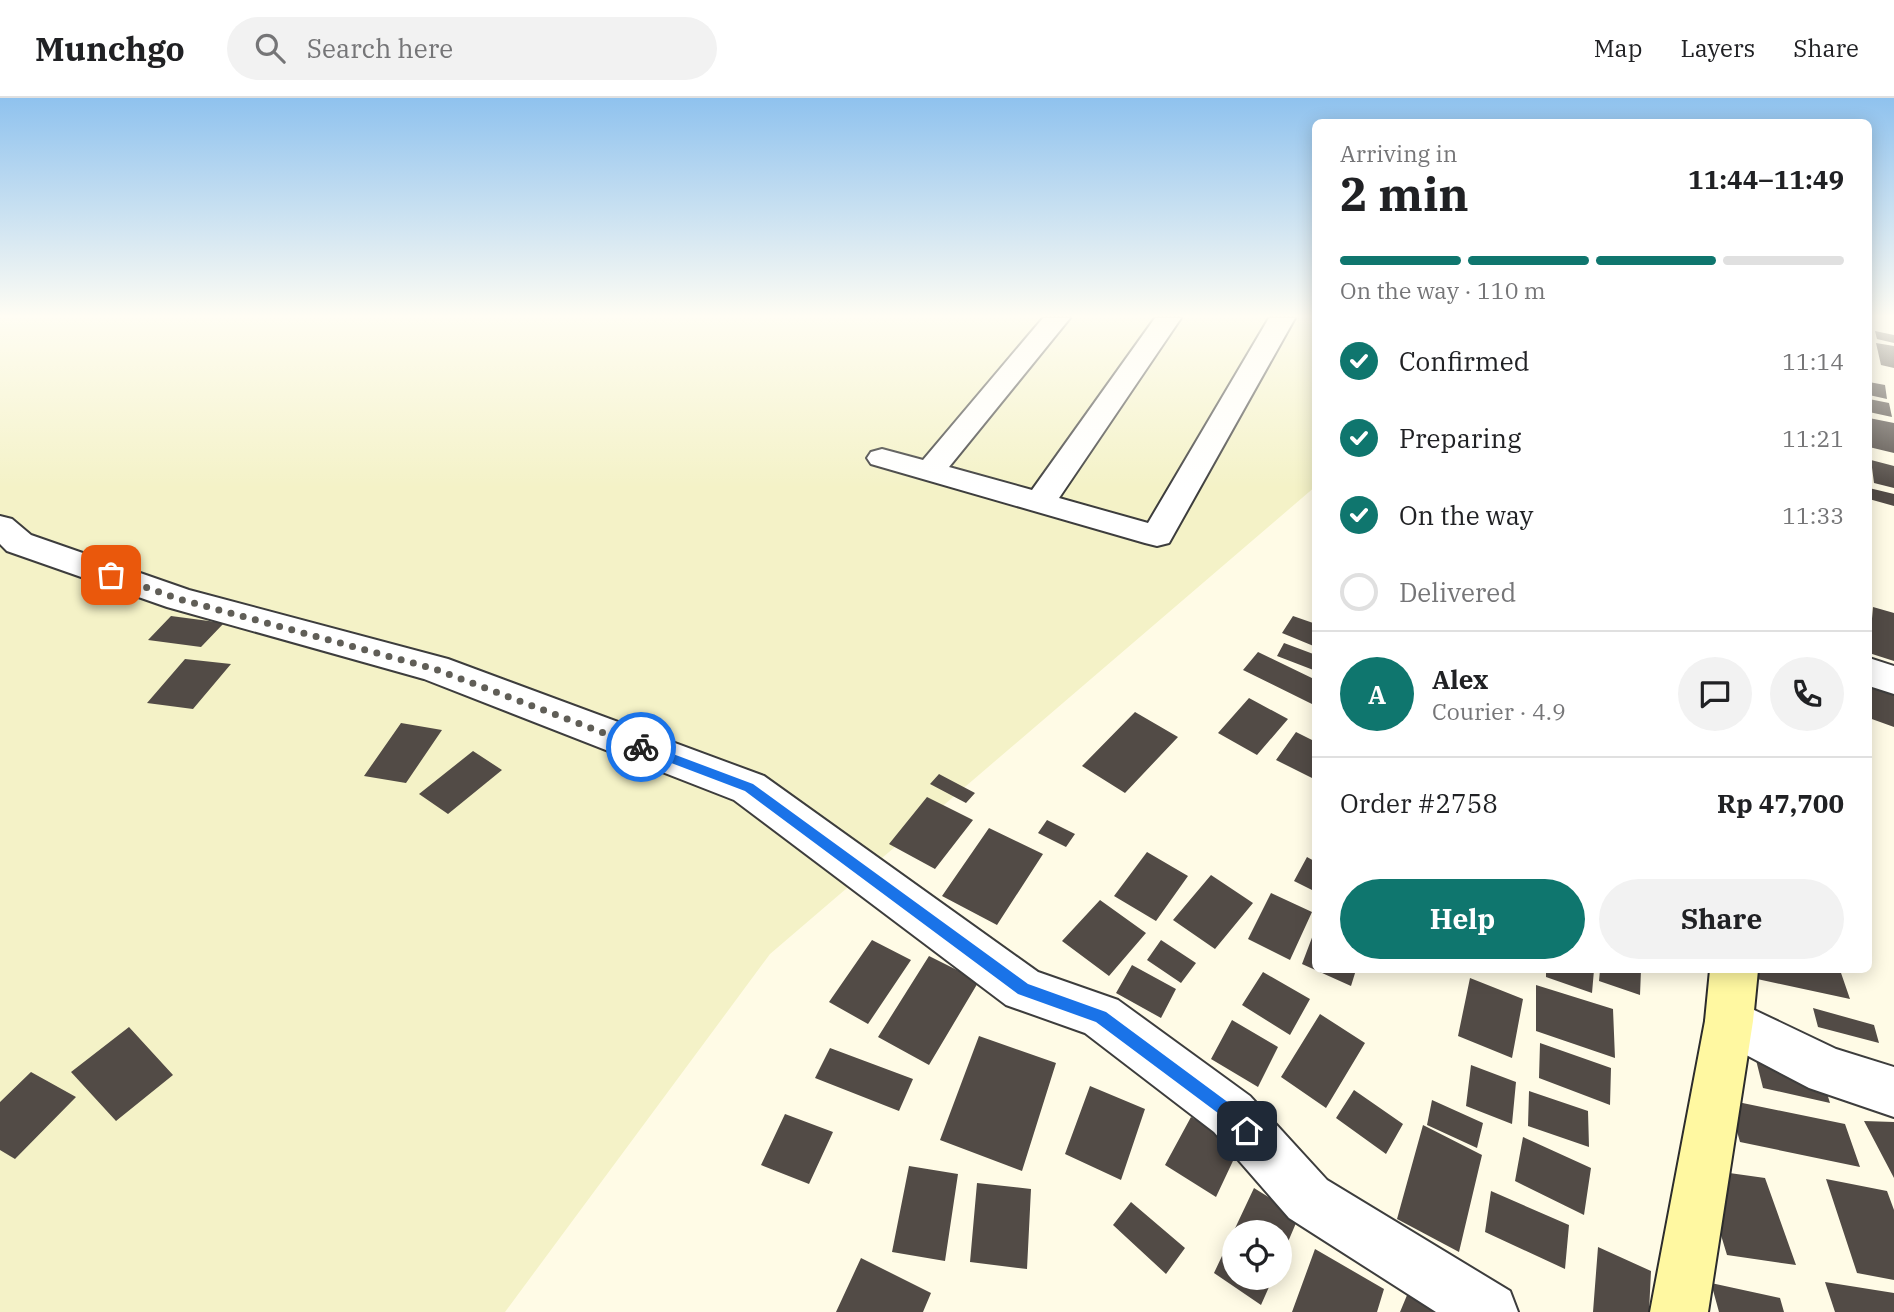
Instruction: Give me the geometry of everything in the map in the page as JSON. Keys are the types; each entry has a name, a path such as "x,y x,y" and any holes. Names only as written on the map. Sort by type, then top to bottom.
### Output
{"street":[{"path":"930,471 1010,375"},
{"path":"1040,502 1129,375"},
{"path":"882,458 1157,536 1250,375"},
{"path":"0,526 19,542 179,599 435,669 749,788 1023,989 1101,1016 1231,1114 1308,1199 1489,1312"},
{"path":"1872,673 1894,680"},
{"path":"1679,1312 1729,1021 1734,973"},
{"path":"1729,1021 1826,1071 1894,1092"}],"shaded area":[{"path":"0,375 1312,375 1312,489 770,954 505,1312 0,1312"}],"building":[{"path":"1872,383 1885,385 1887,399 1872,396"},
{"path":"1872,400 1889,403 1892,417 1872,413"},
{"path":"1872,419 1894,423 1894,453 1872,448"},
{"path":"1872,460 1894,466 1894,488 1874,483"},
{"path":"1872,489 1894,494 1894,506 1872,500"},
{"path":"1873,607 1894,613 1894,661 1872,654"},
{"path":"171,616 224,623 201,647 148,640"},
{"path":"1293,616 1312,623 1312,645 1282,633"},
{"path":"1284,643 1312,654 1312,669 1277,656"},
{"path":"1258,652 1312,678 1312,704 1243,670"},
{"path":"185,659 231,664 193,709 147,703"},
{"path":"1872,684 1894,692 1894,727 1872,719"},
{"path":"1249,698 1288,719 1257,755 1218,733"},
{"path":"1135,712 1178,737 1125,793 1082,766"},
{"path":"401,723 442,730 406,783 364,776"},
{"path":"1296,732 1312,740 1312,778 1276,760"},
{"path":"473,751 502,770 448,814 419,794"},
{"path":"939,774 975,793 966,803 930,784"},
{"path":"927,797 973,820 935,869 889,844"},
{"path":"1047,820 1075,834 1066,847 1038,833"},
{"path":"989,828 1043,854 997,925 942,896"},
{"path":"1147,852 1188,876 1156,921 1114,896"},
{"path":"1307,857 1312,860 1312,890 1294,881"},
{"path":"1211,875 1253,903 1215,949 1173,920"},
{"path":"1271,893 1312,912 1290,960 1248,939"},
{"path":"1100,900 1146,933 1109,976 1062,941"},
{"path":"1312,938 1312,968 1302,964"},
{"path":"872,940 911,960 868,1024 829,1002"},
{"path":"1161,940 1196,963 1181,983 1147,960"},
{"path":"929,956 979,981 929,1065 878,1037"},
{"path":"1132,965 1176,989 1161,1018 1116,993"},
{"path":"1263,972 1310,999 1290,1035 1242,1005"},
{"path":"1322,973 1355,973 1351,986"},
{"path":"1546,973 1594,973 1592,993 1546,977"},
{"path":"1600,973 1641,973 1640,995 1599,981"},
{"path":"1747,973 1841,973 1850,999 1748,977"},
{"path":"1470,978 1523,999 1512,1058 1458,1036"},
{"path":"1536,985 1613,1009 1615,1058 1536,1031"},
{"path":"1813,1008 1874,1025 1879,1043 1818,1027"},
{"path":"1320,1014 1365,1043 1326,1108 1281,1077"},
{"path":"1232,1020 1278,1047 1258,1087 1211,1059"},
{"path":"129,1027 173,1075 116,1121 71,1072"},
{"path":"979,1036 1056,1063 1022,1171 940,1140"},
{"path":"1751,1040 1815,1055 1830,1103 1763,1088"},
{"path":"1540,1043 1611,1068 1610,1105 1539,1078"},
{"path":"830,1048 913,1079 899,1111 815,1078"},
{"path":"1471,1065 1516,1082 1512,1124 1466,1106"},
{"path":"31,1072 76,1097 15,1159 0,1150 0,1102"},
{"path":"1090,1086 1145,1109 1121,1180 1065,1154"},
{"path":"1354,1090 1403,1124 1386,1154 1336,1118"},
{"path":"1529,1091 1588,1111 1589,1147 1528,1126"},
{"path":"1432,1100 1483,1123 1477,1148 1427,1125"},
{"path":"1728,1100 1845,1124 1860,1167 1740,1142"},
{"path":"785,1114 833,1132 809,1184 761,1165"},
{"path":"1191,1117 1240,1146 1216,1197 1165,1165"},
{"path":"1864,1121 1894,1122 1894,1178"},
{"path":"1423,1125 1482,1155 1459,1252 1397,1219"},
{"path":"1523,1137 1591,1168 1584,1215 1515,1181"},
{"path":"909,1166 958,1174 945,1261 892,1252"},
{"path":"1701,1169 1765,1178 1796,1265 1727,1255"},
{"path":"1826,1179 1887,1191 1894,1210 1894,1280 1857,1273"},
{"path":"977,1183 1031,1189 1027,1269 970,1262"},
{"path":"1254,1188 1299,1216 1292,1232 1292,1220 1239,1220"},
{"path":"1491,1191 1569,1225 1565,1269 1485,1232"},
{"path":"1131,1202 1185,1248 1166,1274 1113,1225"},
{"path":"1598,1247 1651,1271 1649,1312 1593,1312"},
{"path":"1315,1249 1384,1289 1377,1312 1292,1312"},
{"path":"1222,1256 1222,1278 1214,1273"},
{"path":"861,1258 931,1293 923,1312 836,1312"},
{"path":"1825,1282 1894,1293 1894,1312 1835,1312"},
{"path":"1711,1283 1780,1298 1784,1312 1719,1312"},
{"path":"1410,1288 1445,1312 1400,1312"},
{"path":"1239,1290 1268,1290 1261,1305"}],"way so far":[{"path":"111,575 179,599 435,669 641,747"}],"route":[{"path":"641,747 749,788 1023,989 1101,1016 1231,1114 1247,1131"}]}
